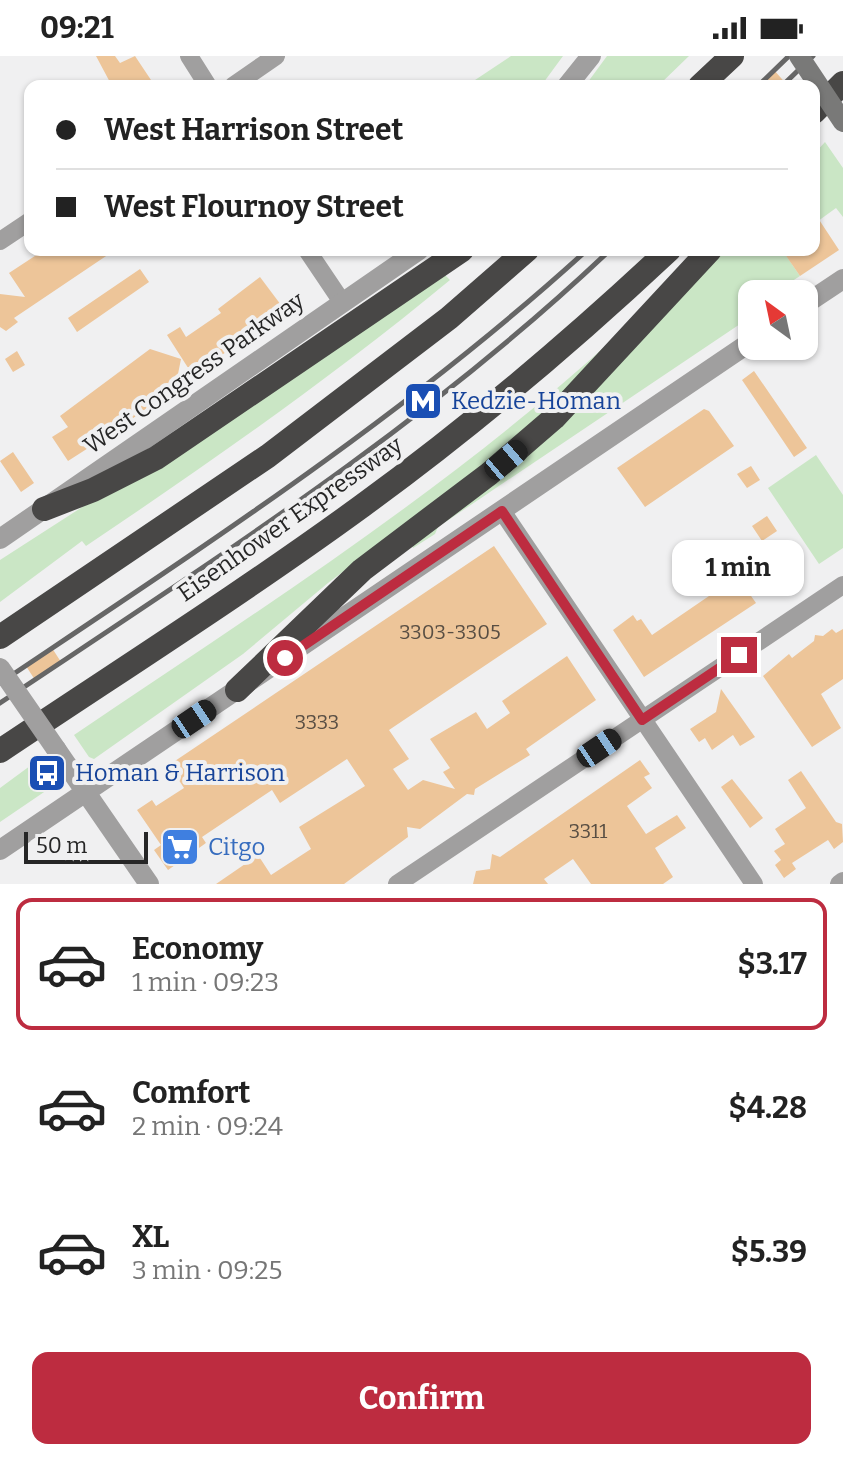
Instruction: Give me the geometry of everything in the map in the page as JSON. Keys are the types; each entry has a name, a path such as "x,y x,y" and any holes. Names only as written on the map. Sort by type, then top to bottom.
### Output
{"highway":[{"path":"706,80 732,56"},
{"path":"820,106 843,83"},
{"path":"44,509 127,475 156,458 453,256"},
{"path":"0,637 268,456 449,318 520,256"},
{"name":"Eisenhower Expressway","path":"0,751 372,498 615,301 663,256"},
{"path":"237,690 362,570 489,474 554,418 704,256"}],"main road":[{"path":"799,56 815,80"},
{"path":"820,88 843,122"}],"street":[{"path":"189,56 204,80"},
{"path":"242,80 276,56"},
{"path":"572,80 591,56"},
{"path":"3,232 24,223"},
{"path":"311,256 342,302"},
{"name":"West Congress Parkway","path":"0,539 410,256"},
{"path":"818,296 843,279"},
{"path":"0,850 738,351"},
{"path":"502,511 754,884"},
{"path":"397,884 843,585"},
{"path":"0,668 149,884"}],"green space":[{"path":"511,56 563,56 545,80 475,80"},
{"path":"607,56 689,56 664,80 589,80"},
{"path":"825,142 843,168 843,217 836,208 820,220 820,147"},
{"path":"712,256 786,256 800,276 794,280 738,280 738,325 438,527 435,534 413,548 412,545"},
{"path":"444,274 450,280 317,384 86,546 82,541 0,602 0,560"},
{"path":"613,339 616,344 503,450 328,583 243,654 94,759 89,757 74,735 419,498 550,394"},
{"path":"816,455 843,495 843,548 819,564 768,488"},
{"path":"34,763 50,788 0,822 0,788"}],"building":[{"path":"96,56 115,56 120,63 135,56 151,80 109,80"},
{"path":"774,70 783,80 764,80"},
{"path":"820,221 839,250 800,276 786,256 820,256"},
{"path":"35,256 106,256 14,318 18,322 6,331 0,327 0,294 25,297 9,273"},
{"path":"140,269 149,282 77,332 68,318"},
{"path":"260,277 287,313 192,374 167,335 180,327 186,337 221,313 218,309"},
{"path":"150,349 181,359 174,394 168,392 111,435 98,434 96,443 68,461 52,437 68,427 60,416"},
{"path":"17,351 25,365 13,372 5,359"},
{"path":"754,371 807,448 794,457 742,380"},
{"path":"704,409 709,411 734,446 645,507 617,468"},
{"path":"13,452 34,483 21,492 0,461"},
{"path":"751,466 760,480 747,488 737,474"},
{"path":"767,516 777,531 762,541 752,526"},
{"path":"768,541 794,580 778,590 752,552"},
{"path":"690,543 698,556 686,564 678,551"},
{"path":"494,546 547,624 389,730 409,759 393,769 408,790 423,780 455,789 443,772 450,768 430,739 476,712 487,729 510,713 502,701 567,656 596,700 526,749 530,755 475,789 474,795 467,794 420,829 407,827 408,837 344,884 216,884 258,855 271,875 311,849 299,827 365,786 347,759 280,803 272,790 202,837 206,843 168,870 154,850 161,845 137,810 152,800 156,806 184,788 169,765"},
{"path":"730,566 756,603 644,677 613,630 633,615 637,621 641,619 652,635 709,596 701,585"},
{"path":"832,629 836,633 843,629 843,679 821,694 841,728 812,747 763,676 789,654 792,658 814,641 815,635 823,636"},
{"path":"52,648 61,662 35,680 26,666"},
{"path":"721,689 755,737 740,746 733,735 712,750 705,738 699,742 690,729 716,712"},
{"path":"640,760 650,774 644,777 652,788 627,806 646,834 677,815 686,828 655,848 673,877 663,884 591,884 573,859 544,879 548,884 473,884 476,871 490,869 492,854 500,857"},
{"path":"801,771 836,822 842,824 843,842 834,849 828,840 792,863 796,869 784,878 775,865 781,860 774,851 785,844 775,829 806,808 788,780"},
{"path":"732,779 763,818 750,828 721,787"}],"railway":[{"path":"764,80 789,56"},
{"path":"788,80 813,56"},
{"path":"0,683 227,530 375,424 518,310 580,256"},
{"path":"0,703 315,490 466,375 603,256"}],"place":[{"name":"Kedzie-Homan","path":"423,401"},
{"name":"Homan & Harrison","path":"47,773"},
{"name":"Citgo","path":"180,847"}],"route":[{"path":"285,658 502,511 642,720 739,655"}]}
